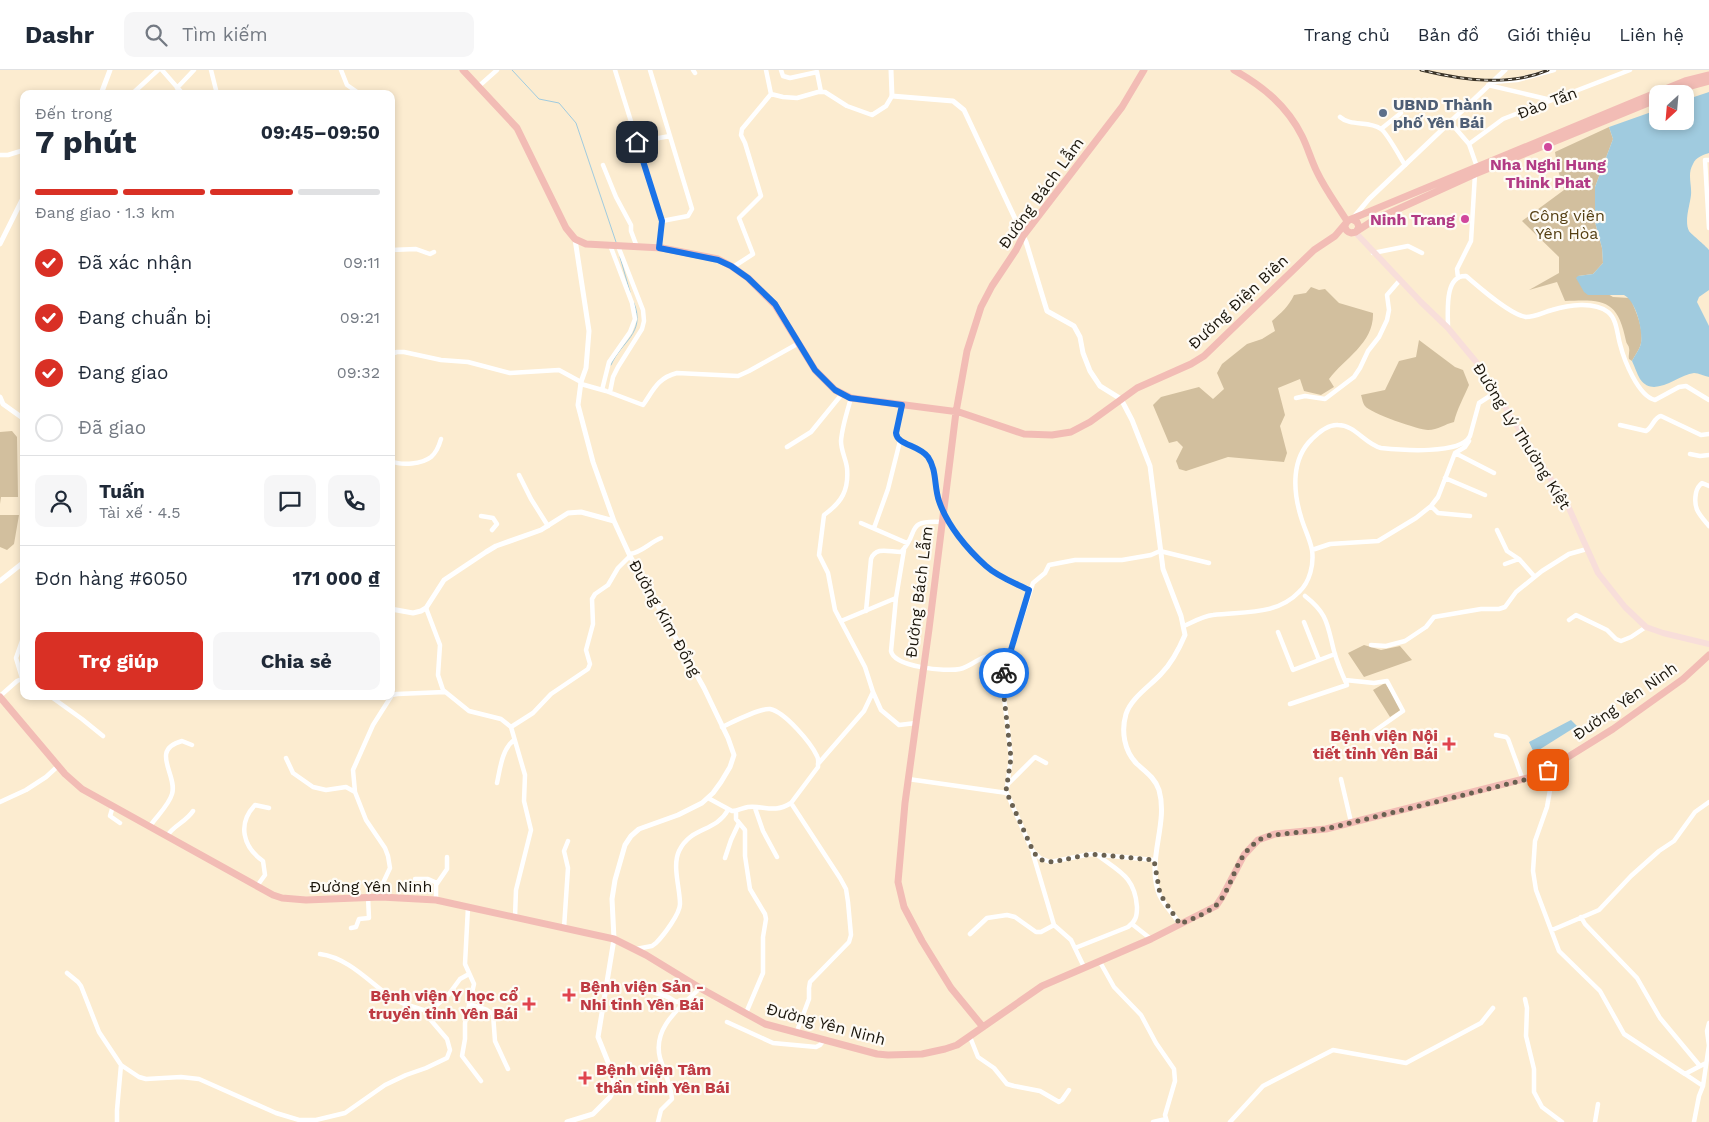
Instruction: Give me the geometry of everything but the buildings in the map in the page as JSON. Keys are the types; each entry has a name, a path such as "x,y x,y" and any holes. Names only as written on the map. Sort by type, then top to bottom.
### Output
{"main road":[{"path":"463,70 517,128 566,228 576,239"},
{"name":"Đường Bách Lẫm","path":"983,1027 951,988 922,942 904,907 898,882 908,779 956,412 967,350 981,308 992,286 1023,236 1122,107 1144,70"},
{"path":"1234,70 1272,95 1287,112 1302,136 1316,172 1348,221 1358,224 1354,232"},
{"path":"1649,102 1476,170 1348,221 1345,230 1354,232 1374,220 1476,170 1685,81 1709,75"},
{"path":"1694,85 1709,81"},
{"name":"Đường Điện Biên","path":"576,239 586,244 659,248 718,260 733,268 748,278 775,304 815,370 835,390 850,398 956,412 1024,434 1052,435 1071,432 1081,428 1136,388 1191,364 1204,356 1314,250 1335,236 1348,221"},
{"name":"Đường Điện Biên","path":"1335,236 1354,232"},
{"name":"Đường Lý Thường Kiệt","path":"1354,232 1448,328 1477,363 1568,506 1602,580 1646,627 1709,644"},
{"name":"Đường Yên Ninh","path":"0,698 58,766 82,789 273,895 289,899 306,900 381,897 436,900 614,939 646,955 700,988 770,1026 797,1031 877,1054 888,1055 935,1052 957,1045 1042,986 1151,939 1216,906 1244,854 1258,840 1275,834 1321,830 1539,776 1613,729 1683,679 1709,655"}],"street":[{"path":"102,90 110,70"},
{"path":"136,90 158,70"},
{"path":"162,70 177,88 194,70"},
{"path":"211,70 216,90"},
{"path":"341,70 347,86 354,90"},
{"path":"479,86 497,70"},
{"path":"615,70 662,221 659,248"},
{"path":"650,70 692,209 688,216 662,221"},
{"path":"766,70 771,94"},
{"path":"781,70 782,76 790,78 816,71 821,92"},
{"path":"771,94 796,98 825,92 847,106 872,115 886,106 892,96 891,70"},
{"path":"1348,221 1505,70"},
{"path":"1490,84 1531,78 1554,70"},
{"name":"Đào Tấn","path":"1469,144 1503,119 1630,70"},
{"path":"1490,84 1551,100"},
{"path":"733,268 753,254 740,218 761,196 741,135 742,129 771,94"},
{"path":"892,96 953,101 964,110 1023,236 1039,281 1043,302 1047,311 1074,326 1080,337 1083,353 1090,371 1100,386 1121,399 1132,420 1150,466 1163,570 1184,626 1185,635 1173,659 1132,703 1126,714 1124,739 1126,747 1136,763 1155,781 1159,791 1161,825 1154,860 1160,894 1180,924"},
{"path":"1381,129 1401,112"},
{"path":"1340,117 1344,121 1351,123 1361,122 1381,129 1405,165"},
{"path":"1450,122 1469,144 1476,170 1471,241 1457,269 1458,278"},
{"path":"637,142 670,136"},
{"path":"0,155 20,151"},
{"path":"1709,160 1705,160 1709,228"},
{"path":"603,165 616,197 631,225 631,231 637,247"},
{"path":"0,244 20,204"},
{"name":"Đường Kim Đồng","path":"566,1122 593,1114 610,1097 614,1088 612,1072 598,1037 614,939 612,899 618,869 628,840 639,829 678,816 695,808 713,793 733,761 733,751 704,688 630,555 614,521 593,462 578,412 581,383 586,368 589,331 576,239"},
{"path":"602,390 609,362 630,332 635,319 632,303 614,246"},
{"path":"610,392 613,377 642,330 644,320 643,310 614,246"},
{"path":"1373,253 1408,246 1422,253"},
{"path":"395,250 416,249 430,254 434,252"},
{"path":"1448,328 1450,288 1453,282 1461,276 1466,276 1493,298 1525,317 1573,306 1592,306 1604,309 1613,317 1624,355 1638,386 1645,395 1655,400 1679,387 1686,386 1709,400"},
{"path":"1296,398 1304,396 1325,399 1354,377 1386,323 1389,310 1388,295 1400,280"},
{"path":"395,353 400,351 441,360 468,362 506,372 559,370 581,383 643,405 654,387 670,375 738,376 749,372 799,342"},
{"path":"1312,550 1330,544 1378,541 1416,518 1431,506 1438,497 1455,453 1465,447 1469,439 1479,403 1496,392"},
{"path":"787,447 811,432 842,394"},
{"path":"850,398 841,439 847,468 845,494 824,515 819,555 828,573 835,610 865,667 881,710 899,725 916,723"},
{"path":"0,400 20,416"},
{"path":"902,405 896,435 900,441 918,448 930,460 938,500 952,527 986,566 1006,579 1029,590"},
{"path":"1620,425 1646,430 1661,416 1701,434 1709,434"},
{"path":"1184,626 1212,615 1258,612 1275,607 1290,600 1299,593 1307,582 1311,570 1312,550 1298,509 1296,467 1298,457 1306,445 1326,427 1343,425 1372,445 1385,448 1444,449 1464,444 1469,439"},
{"path":"395,462 405,464 431,457 438,449 441,439"},
{"path":"874,528 888,489 900,441"},
{"path":"1455,453 1494,473"},
{"path":"1690,454 1709,455"},
{"path":"519,475 548,526"},
{"path":"1445,478 1485,495"},
{"path":"1709,486 1700,484 1697,488 1695,504 1698,512 1709,526"},
{"path":"1431,506 1438,513 1470,516"},
{"path":"395,610 416,613 426,608 444,580 496,546 548,526 564,514 574,512 614,521"},
{"path":"481,516 493,518 496,524 492,530"},
{"path":"942,522 926,521 918,524 904,549 896,598 891,654 898,660 924,667 953,670 967,667 986,656 1009,657"},
{"path":"861,523 907,543"},
{"path":"1496,530 1507,551 1519,558 1534,576"},
{"path":"510,727 531,715 548,696 588,669 590,664 586,650 592,629 592,599 595,594 608,585 618,568 630,555 661,538"},
{"path":"866,611 872,557 878,551 899,552 904,549"},
{"path":"1371,645 1386,646 1405,640 1426,628 1434,617 1505,607 1516,592 1534,576 1569,554 1587,549"},
{"path":"1084,967 1069,938 1054,925 1032,850 1007,793 1011,758 1002,679 1029,590 1032,583 1045,573 1049,565 1075,560 1122,560 1151,555 1160,551 1209,563"},
{"path":"1505,564 1519,558"},
{"path":"0,581 20,565"},
{"path":"1290,704 1346,685 1325,618 1317,606 1305,596"},
{"path":"841,621 896,598"},
{"path":"426,608 439,641 438,675 444,692 469,711 501,719 510,727 525,776 524,801 531,830 516,890 515,917"},
{"path":"1569,620 1576,615 1607,630 1616,639 1621,641 1646,627"},
{"path":"1304,622 1319,660"},
{"path":"1278,632 1292,670 1335,654"},
{"path":"20,647 16,658 20,669"},
{"path":"1345,680 1374,683 1387,681 1404,711 1366,737"},
{"path":"0,698 20,681"},
{"path":"395,694 444,692"},
{"path":"818,764 864,711 873,692"},
{"path":"56,700 103,736"},
{"path":"381,897 383,883 390,868 388,856 385,848 366,820 355,792 353,770 373,725 389,700"},
{"path":"708,798 728,810 736,811 748,807 774,809 791,803 817,770 817,756 793,724 784,716 769,709 722,727"},
{"path":"1496,735 1508,739 1524,780"},
{"path":"497,783 505,751 514,740"},
{"path":"150,826 172,793 173,783 166,759 167,751 172,745 182,741 192,745"},
{"path":"1007,787 1035,757 1046,763"},
{"path":"286,758 294,773 313,787 326,790 348,787 355,792"},
{"path":"0,802 26,790 46,777 58,766"},
{"path":"1548,770 1550,790 1547,807 1535,841 1533,871 1536,890 1558,951 1600,991 1624,1034 1703,1086"},
{"path":"908,779 1007,793"},
{"path":"1341,779 1351,822"},
{"path":"1552,930 1603,907 1631,876 1659,851 1674,841 1695,812 1709,802"},
{"path":"791,803 844,884 848,902 851,935 846,946 811,980 808,1001 797,1031"},
{"path":"257,886 265,875 263,862 249,848 245,835 245,821 255,805 269,808"},
{"path":"113,806 110,816 120,823"},
{"path":"755,808 763,831 777,857"},
{"path":"634,949 656,944 679,909 677,858 681,848 695,833 719,822 728,810"},
{"path":"166,836 174,826 189,818 193,811"},
{"path":"736,811 736,819 745,830 745,856 750,890 766,918 763,937 763,973 746,1013"},
{"path":"725,858 739,823"},
{"path":"564,928 568,868 564,851 568,841"},
{"path":"1032,850 1040,858 1053,862 1084,854 1154,860"},
{"path":"1075,948 1132,924 1136,918 1136,896 1133,886 1126,877 1095,854"},
{"path":"436,900 437,883 447,869 448,857"},
{"path":"415,879 430,880 437,883"},
{"path":"352,928 356,927 359,919 369,918 368,897"},
{"path":"468,907 465,961 474,984 464,1023 465,1039 462,1056 481,1081"},
{"path":"970,934 987,918 1007,915 1015,917 1036,932 1041,932 1054,925"},
{"path":"1581,917 1585,924 1637,978 1660,1018 1700,1066"},
{"path":"1132,924 1151,939"},
{"path":"320,954 333,956 350,966 400,1002 429,1012"},
{"path":"1100,962 1114,986 1141,1015 1174,1069 1175,1081 1165,1114 1166,1121 1153,1122"},
{"path":"67,973 81,986 99,1032 121,1065 139,1077 146,1079 180,1077 198,1079 276,1113 299,1120 316,1120 345,1114 385,1084 446,1058 450,1050 447,1039 429,1018 429,1012 449,994 460,979 469,974"},
{"path":"658,1122 661,1110 672,1098 659,1052 662,1030 668,1019 700,988"},
{"path":"653,992 676,1002 690,998"},
{"path":"1525,999 1527,1008 1526,1036 1534,1068 1534,1092 1542,1107 1562,1122"},
{"path":"469,1004 493,1014 495,1041 508,1069"},
{"path":"1230,1122 1263,1086 1333,1050 1406,1062 1481,1023 1492,1008"},
{"path":"727,1022 777,1044 816,1047 824,1040"},
{"path":"1694,1122 1707,1061 1709,1045 1707,1031 1709,1023"},
{"path":"970,1037 978,1056 994,1068 1009,1085 1040,1091 1059,1102 1069,1090"},
{"path":"1685,1074 1707,1061"},
{"path":"117,1122 121,1065"},
{"path":"1595,1122 1598,1104"}],"green space":[{"name":"Công viên Yên Hòa","path":"1609,127 1613,139 1595,187 1595,222 1602,248 1603,263 1593,274 1578,276 1613,297 1630,298 1639,320 1642,338 1640,348 1632,361 1629,359 1629,347 1619,317 1607,305 1590,301 1565,301 1557,282 1529,290 1559,273 1559,257 1522,221 1564,190 1555,152"},
{"path":"1311,287 1319,290 1325,289 1339,303 1373,313 1372,324 1364,342 1329,379 1334,387 1321,395 1304,391 1300,379 1278,388 1285,415 1280,426 1287,453 1284,462 1228,457 1186,471 1179,469 1176,461 1183,447 1177,441 1169,443 1153,405 1161,397 1199,387 1213,399 1224,389 1217,373 1222,364 1247,344 1262,339 1275,331 1272,321 1282,312 1294,295 1306,293"},
{"path":"1419,340 1455,367 1463,370 1469,385 1454,422 1432,430 1395,421 1376,413 1365,406 1361,395 1385,390 1399,361 1416,357"},
{"path":"12,431 17,437 18,497 1,497 0,504 0,432"},
{"path":"0,515 19,515 14,544 7,550 0,547"},
{"path":"1364,645 1381,650 1400,646 1412,660 1364,677 1348,653"},
{"path":"1385,683 1402,709 1390,717 1373,690"}],"water":[{"path":"1709,92 1709,153 1698,158 1691,168 1691,195 1687,223 1689,231 1709,250 1709,290 1699,297 1697,302 1709,326 1709,377 1694,373 1666,384 1652,387 1646,385 1640,379 1632,361 1640,348 1641,337 1638,316 1632,303 1624,295 1588,295 1584,292 1576,278 1593,274 1603,263 1602,248 1595,222 1595,187 1613,139 1609,127 1649,113 1649,130 1694,130 1694,97"},
{"path":"1571,720 1577,726 1534,753 1529,742"}],"waterway":[{"path":"512,70 539,99 559,103 576,123 616,242"},
{"path":"620,257 630,292"},
{"path":"611,365 635,330 637,314 634,303"}],"railway":[{"path":"1421,70 1453,77 1485,80 1517,79 1548,70"}],"way so far":[{"path":"1004,673 1002,679 1011,758 1006,791 1034,853 1042,860 1053,862 1084,854 1154,860 1161,898 1180,924 1216,906 1244,854 1258,840 1266,836 1326,829 1528,779 1539,776 1548,770"}],"place":[{"name":"UBND Thành phố Yên Bái","path":"1383,113"},
{"name":"Nha Nghi Hung Think Phat","path":"1548,147"},
{"name":"Ninh Trang","path":"1465,219"},
{"name":"Bệnh viện Nội tiết tỉnh Yên Bái","path":"1449,744"},
{"name":"Bệnh viện Sản - Nhi tỉnh Yên Bái","path":"569,995"},
{"name":"Bệnh viện Y học cổ truyền tỉnh Yên Bái","path":"529,1004"},
{"name":"Bệnh viện Tâm thần tỉnh Yên Bái","path":"585,1078"}],"route":[{"path":"637,142 662,221 659,248 718,260 731,266 748,278 775,304 815,370 835,390 850,398 902,405 896,433 897,438 918,448 930,460 938,500 952,527 986,566 1006,579 1029,590 1004,673"}]}
